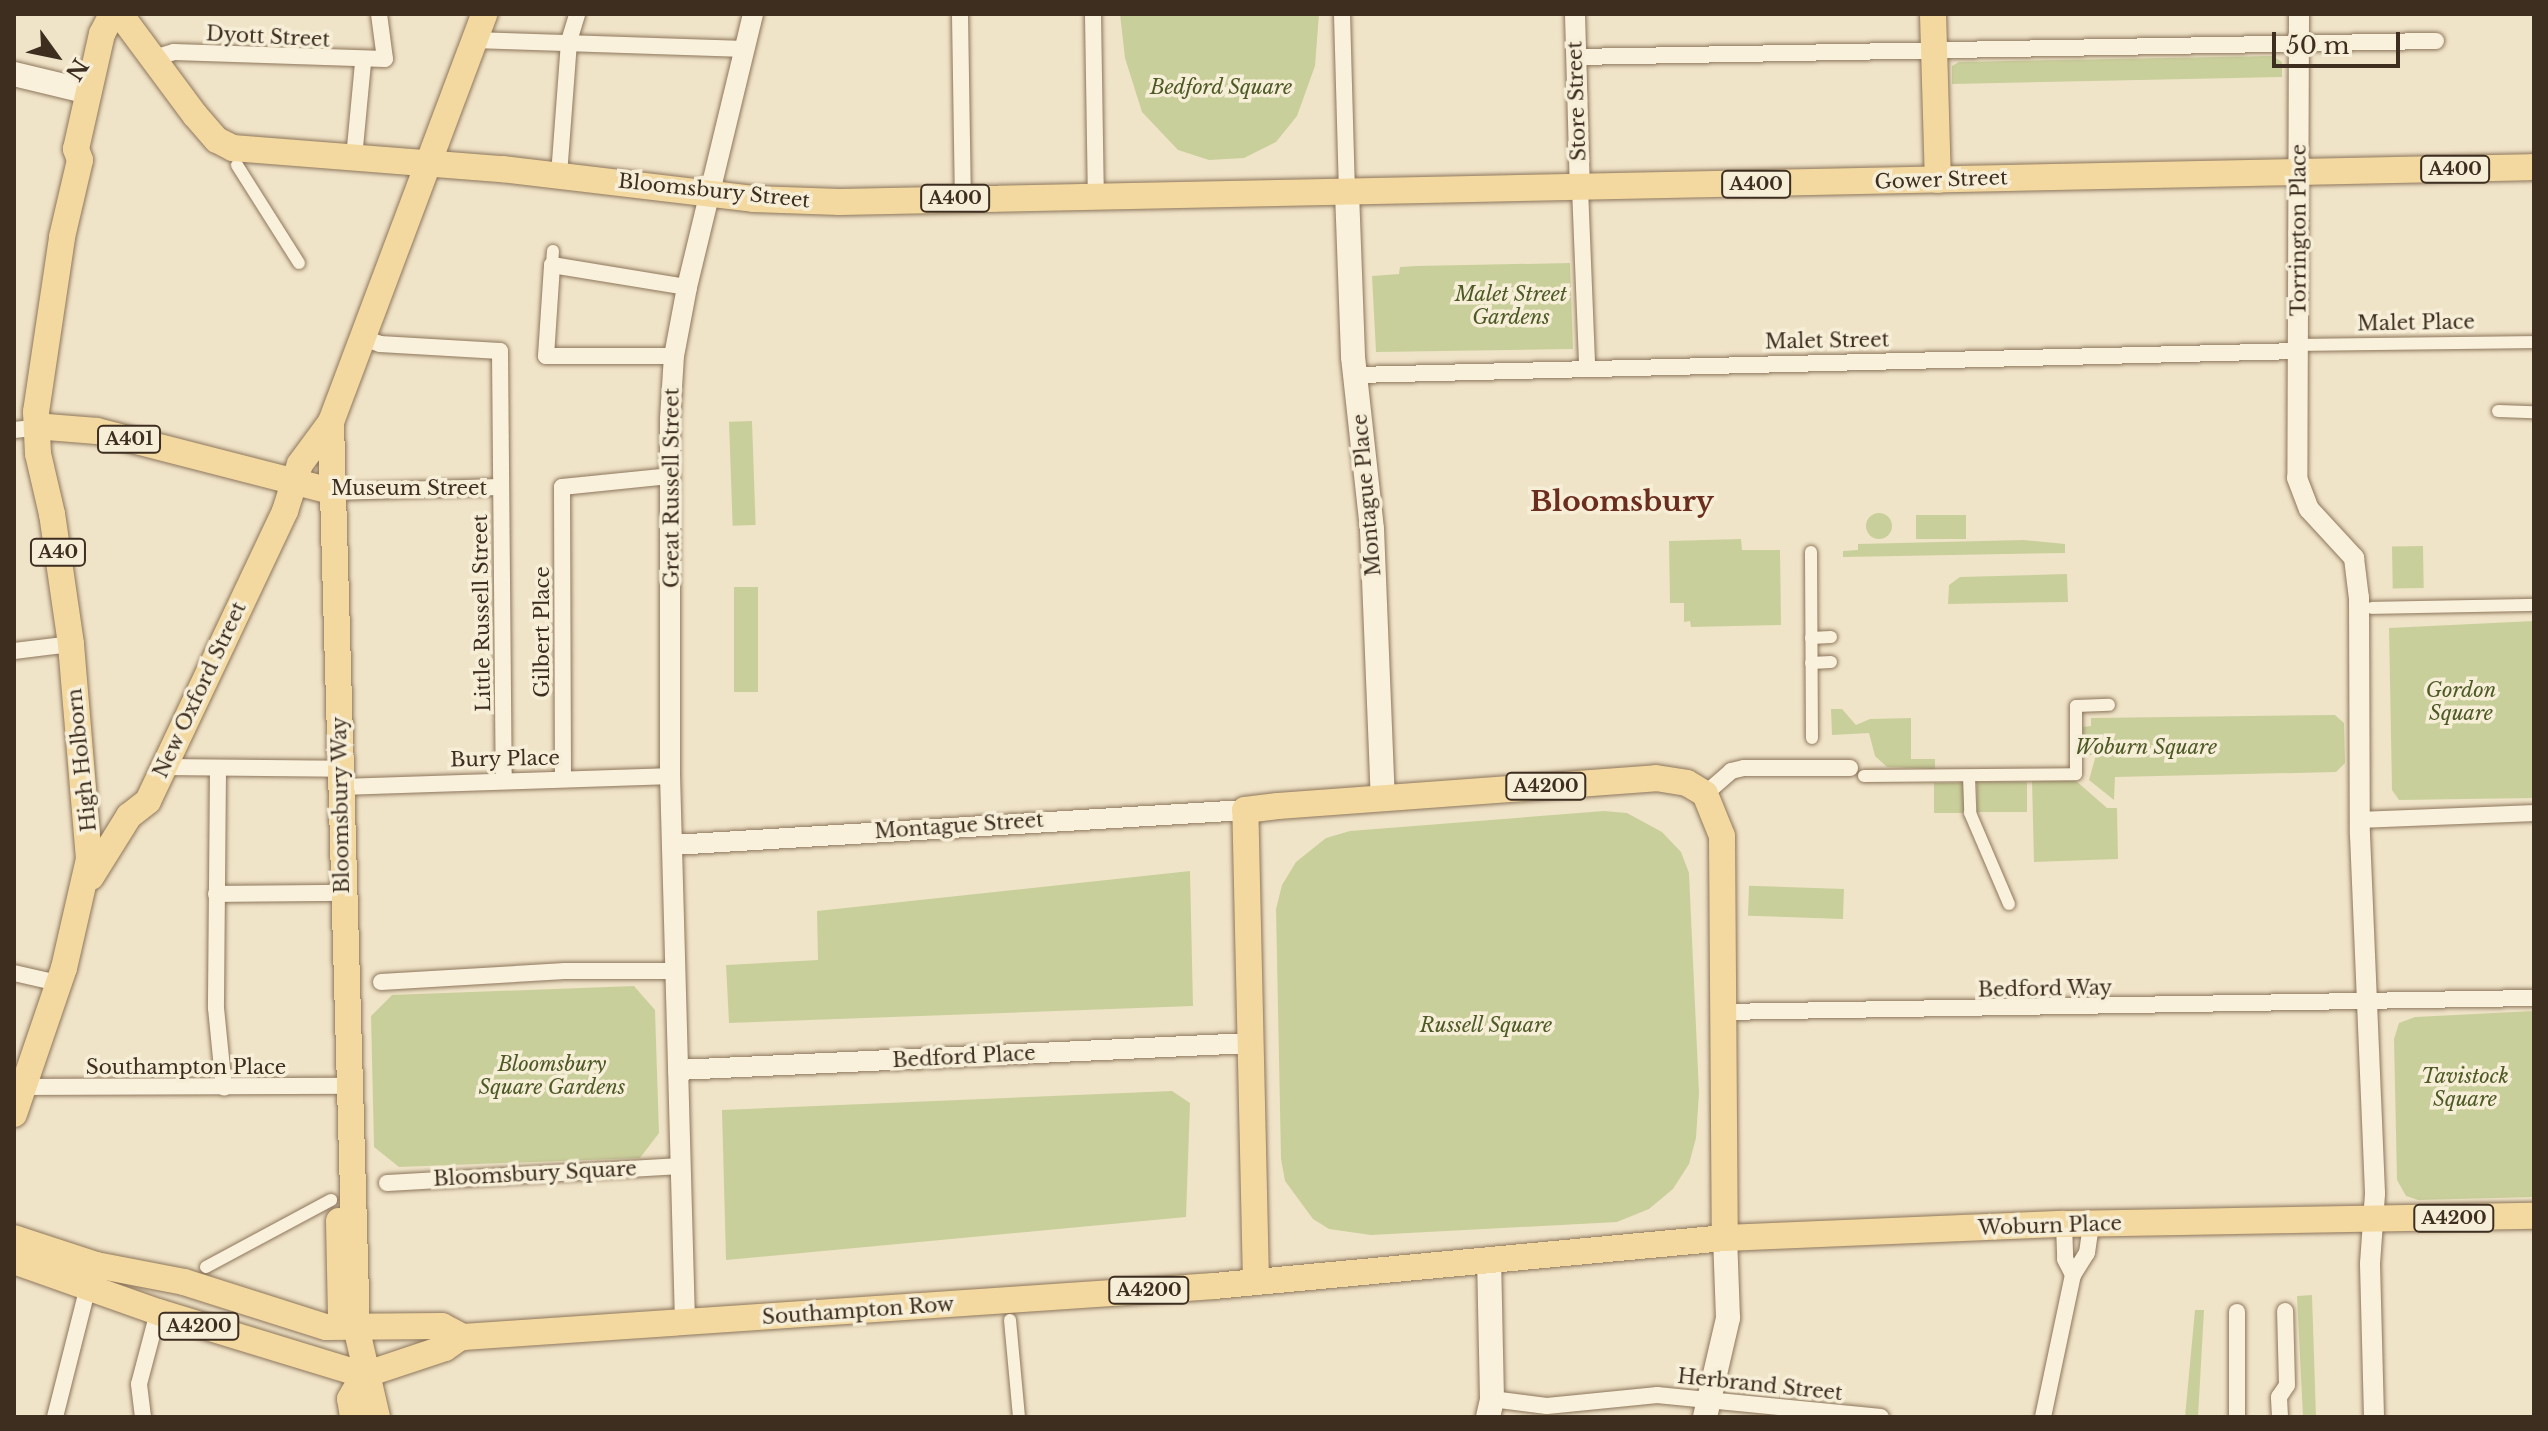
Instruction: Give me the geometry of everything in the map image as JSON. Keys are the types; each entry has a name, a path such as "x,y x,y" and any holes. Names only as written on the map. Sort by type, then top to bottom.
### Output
{"main road":[{"name":"A400","path":"116,14 224,145 429,164"},
{"path":"33,428 41,401 62,237 80,160 76,149 98,93 116,14"},
{"path":"331,422 484,14"},
{"path":"1933,14 1938,180"},
{"path":"14,74 98,93"},
{"name":"Bloomsbury Street","path":"429,164 813,202 1096,196"},
{"name":"Gower Street","path":"1347,192 2534,167"},
{"name":"A400","path":"1096,196 1347,192"},
{"name":"Montague Place","path":"1347,192 1357,375 1372,529 1383,799"},
{"name":"New Oxford Street","path":"86,887 129,816 148,801 315,438 331,422"},
{"name":"Bloomsbury Way","path":"331,422 350,1086 342,1195 357,1331 364,1375 375,1395 377,1417"},
{"name":"High Holborn","path":"14,1114 86,887 90,838 71,644 43,460 33,428"},
{"name":"Museum Street","path":"33,428 97,431 334,492"},
{"name":"A4200","path":"1245,810 1656,778 1687,783 1705,794"},
{"path":"85,787 103,810 129,816"},
{"path":"1705,794 1722,836 1728,1318 1707,1407"},
{"path":"1245,810 1256,1281"},
{"name":"A4200","path":"2375,1218 2534,1216"},
{"name":"Woburn Place","path":"1725,1238 2091,1223 2375,1218"},
{"name":"Southampton Row","path":"14,1238 96,1265 184,1282 314,1323 357,1331 442,1326 461,1337"},
{"name":"A4200","path":"1256,1281 1725,1238"},
{"path":"1489,1259 1490,1408"},
{"name":"A4200","path":"14,1261 89,1283 158,1312 364,1375"},
{"name":"Southampton Row","path":"364,1375 445,1348 461,1337 1256,1281"},
{"path":"353,1417 350,1399 364,1375"}],"street":[{"name":"Dyott Street","path":"151,59 174,52 363,62 385,59 379,14"},
{"path":"559,175 569,41 577,14"},
{"name":"Great Russell Street","path":"676,971 670,776 674,356 687,287 753,14"},
{"path":"960,14 963,198"},
{"path":"1093,14 1096,196"},
{"path":"1342,14 1347,192"},
{"name":"Store Street","path":"1575,14 1580,188"},
{"name":"Torrington Place","path":"2299,14 2301,171 2297,478 2304,500 2354,558 2366,608"},
{"path":"474,40 745,49"},
{"path":"1576,57 2436,41"},
{"path":"354,158 363,62"},
{"path":"237,165 299,263"},
{"path":"1580,188 1587,366"},
{"path":"674,356 546,356 553,258 687,287"},
{"name":"Little Russell Street","path":"363,338 380,344 500,351 504,778"},
{"name":"Malet Place","path":"2299,348 2534,342"},
{"name":"Malet Street","path":"1357,375 1587,366 2177,354 2299,348"},
{"path":"2498,411 2534,412"},
{"name":"Gilbert Place","path":"563,778 562,487 671,476"},
{"name":"Museum Street","path":"334,492 499,487"},
{"path":"1811,552 1812,738"},
{"path":"2374,1417 2370,1264 2375,1218 2360,820 2366,608 2534,605"},
{"path":"1811,638 1831,637"},
{"path":"14,651 71,644"},
{"path":"1811,663 1831,662"},
{"path":"1705,794 1731,771 1744,768 1969,776 2076,774 2076,706 2109,705"},
{"name":"Bury Place","path":"163,767 341,778 670,776"},
{"path":"218,770 216,1008 224,1088"},
{"path":"1969,776 1972,816 2009,904"},
{"name":"Montague Street","path":"673,845 1245,810"},
{"path":"2360,820 2534,813"},
{"path":"1956,816 1972,816"},
{"path":"216,894 343,893"},
{"path":"381,982 565,971 676,971 685,1322"},
{"path":"14,973 58,983"},
{"path":"2368,1004 2534,998"},
{"name":"Bedford Way","path":"1722,1012 2368,1004"},
{"name":"Bedford Place","path":"678,1070 1250,1043"},
{"name":"Southampton Place","path":"23,1087 350,1086"},
{"name":"Bloomsbury Square","path":"387,1183 682,1166"},
{"path":"206,1267 342,1195"},
{"path":"2043,1417 2073,1275 2087,1253 2091,1223"},
{"path":"2064,1224 2065,1259 2073,1275"},
{"path":"55,1417 89,1283"},
{"path":"2280,1417 2279,1397 2287,1385 2285,1311"},
{"path":"143,1417 139,1384 158,1312"},
{"path":"2237,1312 2237,1417"},
{"path":"1010,1320 1019,1417"},
{"name":"Herbrand Street","path":"1490,1408 1547,1406 1657,1395 1707,1407 1881,1417"}],"green space":[{"name":"Bedford Square","path":"1120,14 1319,14 1315,66 1297,116 1276,142 1244,158 1209,160 1178,150 1142,112 1125,58"},
{"path":"2273,56 2282,62 2282,77 1952,84 1952,66 1959,62"},
{"name":"Malet Street Gardens","path":"1570,263 1573,349 1376,352 1372,276 1399,274 1400,267"},
{"path":"752,421 756,525 733,526 729,422"},
{"path":"1879,513 1888,517 1892,526 1888,535 1879,539 1870,535 1866,526 1870,517"},
{"path":"1916,515 1966,515 1966,539 1916,539"},
{"path":"1741,539 1742,550 1780,550 1781,625 1691,627 1690,621 1684,622 1684,603 1670,603 1669,541"},
{"path":"2023,540 2065,544 2065,553 1843,557 1843,551 1858,550 1858,544"},
{"path":"2423,546 2424,588 2393,589 2392,547"},
{"path":"2067,574 2068,602 1948,604 1949,585 1960,577"},
{"path":"734,587 758,587 758,692 734,692"},
{"name":"Gordon Square","path":"2534,621 2534,798 2399,800 2392,790 2389,628"},
{"path":"1831,709 1842,709 1856,725 1870,719 1911,718 1911,759 1935,759 1935,769 1887,767 1875,756 1869,733 1832,735"},
{"name":"Woburn Square","path":"2335,715 2344,723 2345,763 2336,772 2115,777 2114,800 2089,780 2096,755 2083,755 2083,727 2091,726 2091,718"},
{"path":"2075,780 2107,808 2117,808 2118,859 2034,862 2032,781"},
{"path":"1977,782 2027,782 2027,812 1977,812"},
{"path":"1934,783 1964,783 1964,813 1934,813"},
{"name":"Russell Square","path":"1604,811 1627,813 1662,832 1681,852 1689,873 1699,1093 1696,1138 1689,1164 1673,1189 1649,1209 1617,1222 1371,1235 1329,1229 1313,1219 1285,1181 1281,1159 1276,909 1282,885 1296,862 1326,838 1350,831"},
{"path":"1190,871 1193,1006 729,1023 726,965 818,960 817,911"},
{"path":"1749,886 1844,889 1843,919 1748,916"},
{"name":"Bloomsbury Square Gardens","path":"634,986 655,1010 659,1133 640,1158 399,1167 374,1147 371,1016 392,995"},
{"name":"Tavistock Square","path":"2534,1011 2534,1197 2418,1200 2406,1196 2397,1180 2394,1039 2399,1023 2415,1017"},
{"path":"1172,1091 1190,1103 1186,1217 726,1260 722,1110"},
{"path":"2312,1295 2316,1417 2303,1417 2297,1296"},
{"path":"2195,1310 2204,1310 2198,1417 2185,1417"}],"district":[{"name":"Bloomsbury","path":"1622,502"}]}
